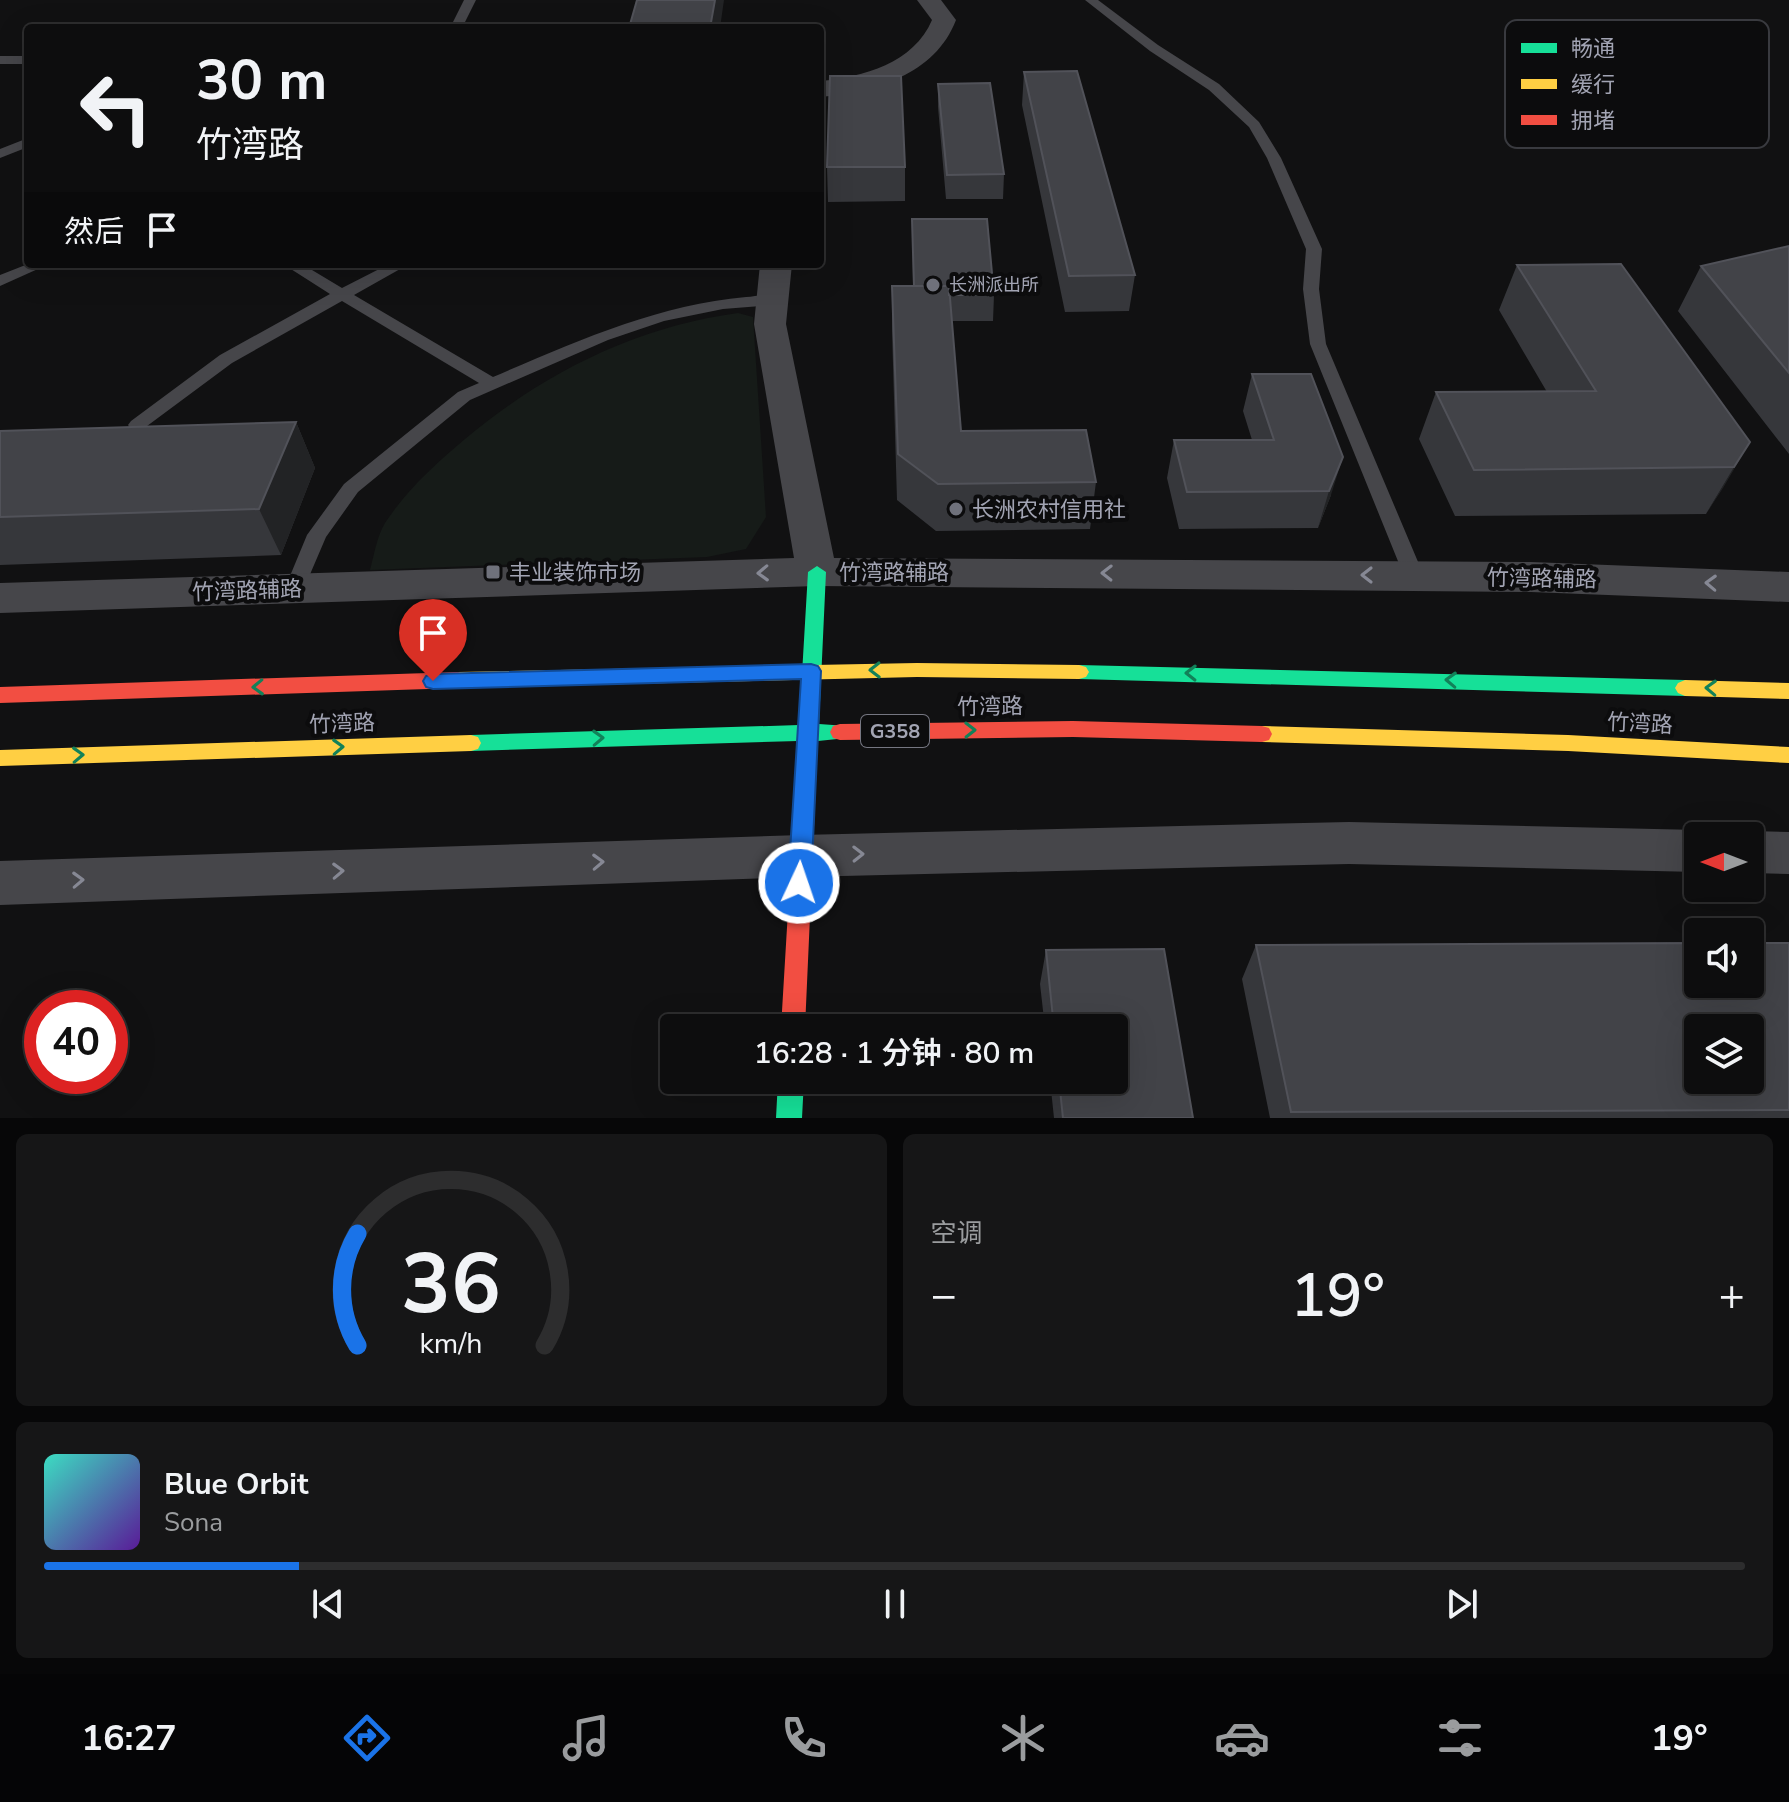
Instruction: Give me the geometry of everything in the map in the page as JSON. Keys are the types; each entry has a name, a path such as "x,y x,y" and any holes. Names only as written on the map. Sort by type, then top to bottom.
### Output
{"main road":[{"path":"794,1014 817,572"},
{"name":"竹湾路","path":"0,695 811,671 1027,670 1789,691"},
{"name":"竹湾路","path":"0,758 807,732 1073,729 1568,743 1789,755"},
{"path":"789,1118 790,1094"}],"street":[{"path":"824,89 861,85 888,74 934,42 944,20 929,0"},
{"path":"776,268 770,324 817,572"},
{"name":"竹湾路辅路","path":"0,598 817,572 1414,576 1789,587"},
{"path":"0,883 801,856 1349,843 1684,851"},
{"path":"1764,852 1789,853"}],"lane":[{"path":"458,24 470,0"},
{"path":"1091,0 1154,48 1214,87 1254,125 1274,158 1314,249 1311,289 1318,344 1414,576"},
{"path":"0,60 24,60"},
{"path":"0,139 24,140"},
{"path":"0,154 24,142"},
{"path":"0,281 31,268"},
{"path":"298,268 491,383"},
{"path":"137,425 226,359 394,268"},
{"path":"295,588 317,535 351,488 464,396 602,336 660,317 723,304 773,300"}],"shaded area":[{"path":"738,313 753,317 766,517 746,549 707,557 370,570 382,528 402,500 465,439 526,393 592,356 627,342 663,329"}],"building":[{"path":"637,0 715,0 711,24 630,24"},
{"path":"1077,71 1135,275 1069,276 1024,72"},
{"path":"830,76 901,76 905,167 827,167"},
{"path":"990,83 1004,174 947,175 938,84"},
{"path":"912,219 987,219 994,295 949,295 949,286 914,286"},
{"path":"1789,246 1789,373 1701,266"},
{"path":"1621,264 1750,442 1734,467 1474,470 1436,392 1596,391 1517,265"},
{"path":"892,286 949,286 961,431 1086,430 1096,482 938,484 898,454"},
{"path":"1252,374 1311,374 1343,457 1329,491 1187,492 1174,440 1274,440"},
{"path":"296,422 259,509 0,517 0,431"},
{"path":"1684,943 1684,998 1764,998 1764,943 1789,943 1789,1110 1291,1112 1256,945"},
{"path":"1164,949 1193,1118 1063,1118 1060,1094 1128,1094 1128,1014 1053,1014 1046,950"}],"traffic: fast":[{"path":"807,760 817,572"},
{"path":"1079,672 1685,688"},
{"path":"471,743 840,732"},
{"path":"789,1118 790,1094"}],"traffic: slow":[{"path":"458,680 917,670 1079,672"},
{"path":"1685,688 1789,691"},
{"path":"1262,734 1568,743 1789,755"},
{"path":"0,758 471,743"}],"traffic: jam":[{"path":"0,695 458,680"},
{"path":"840,732 1073,729 1262,734"},
{"path":"794,1014 807,760"}],"place":[{"name":"长洲派出所","path":"933,285"},
{"name":"长洲农村信用社","path":"956,509"},
{"name":"丰业装饰市场","path":"493,572"}],"route":[{"path":"433,681 811,671 799,883"}]}
